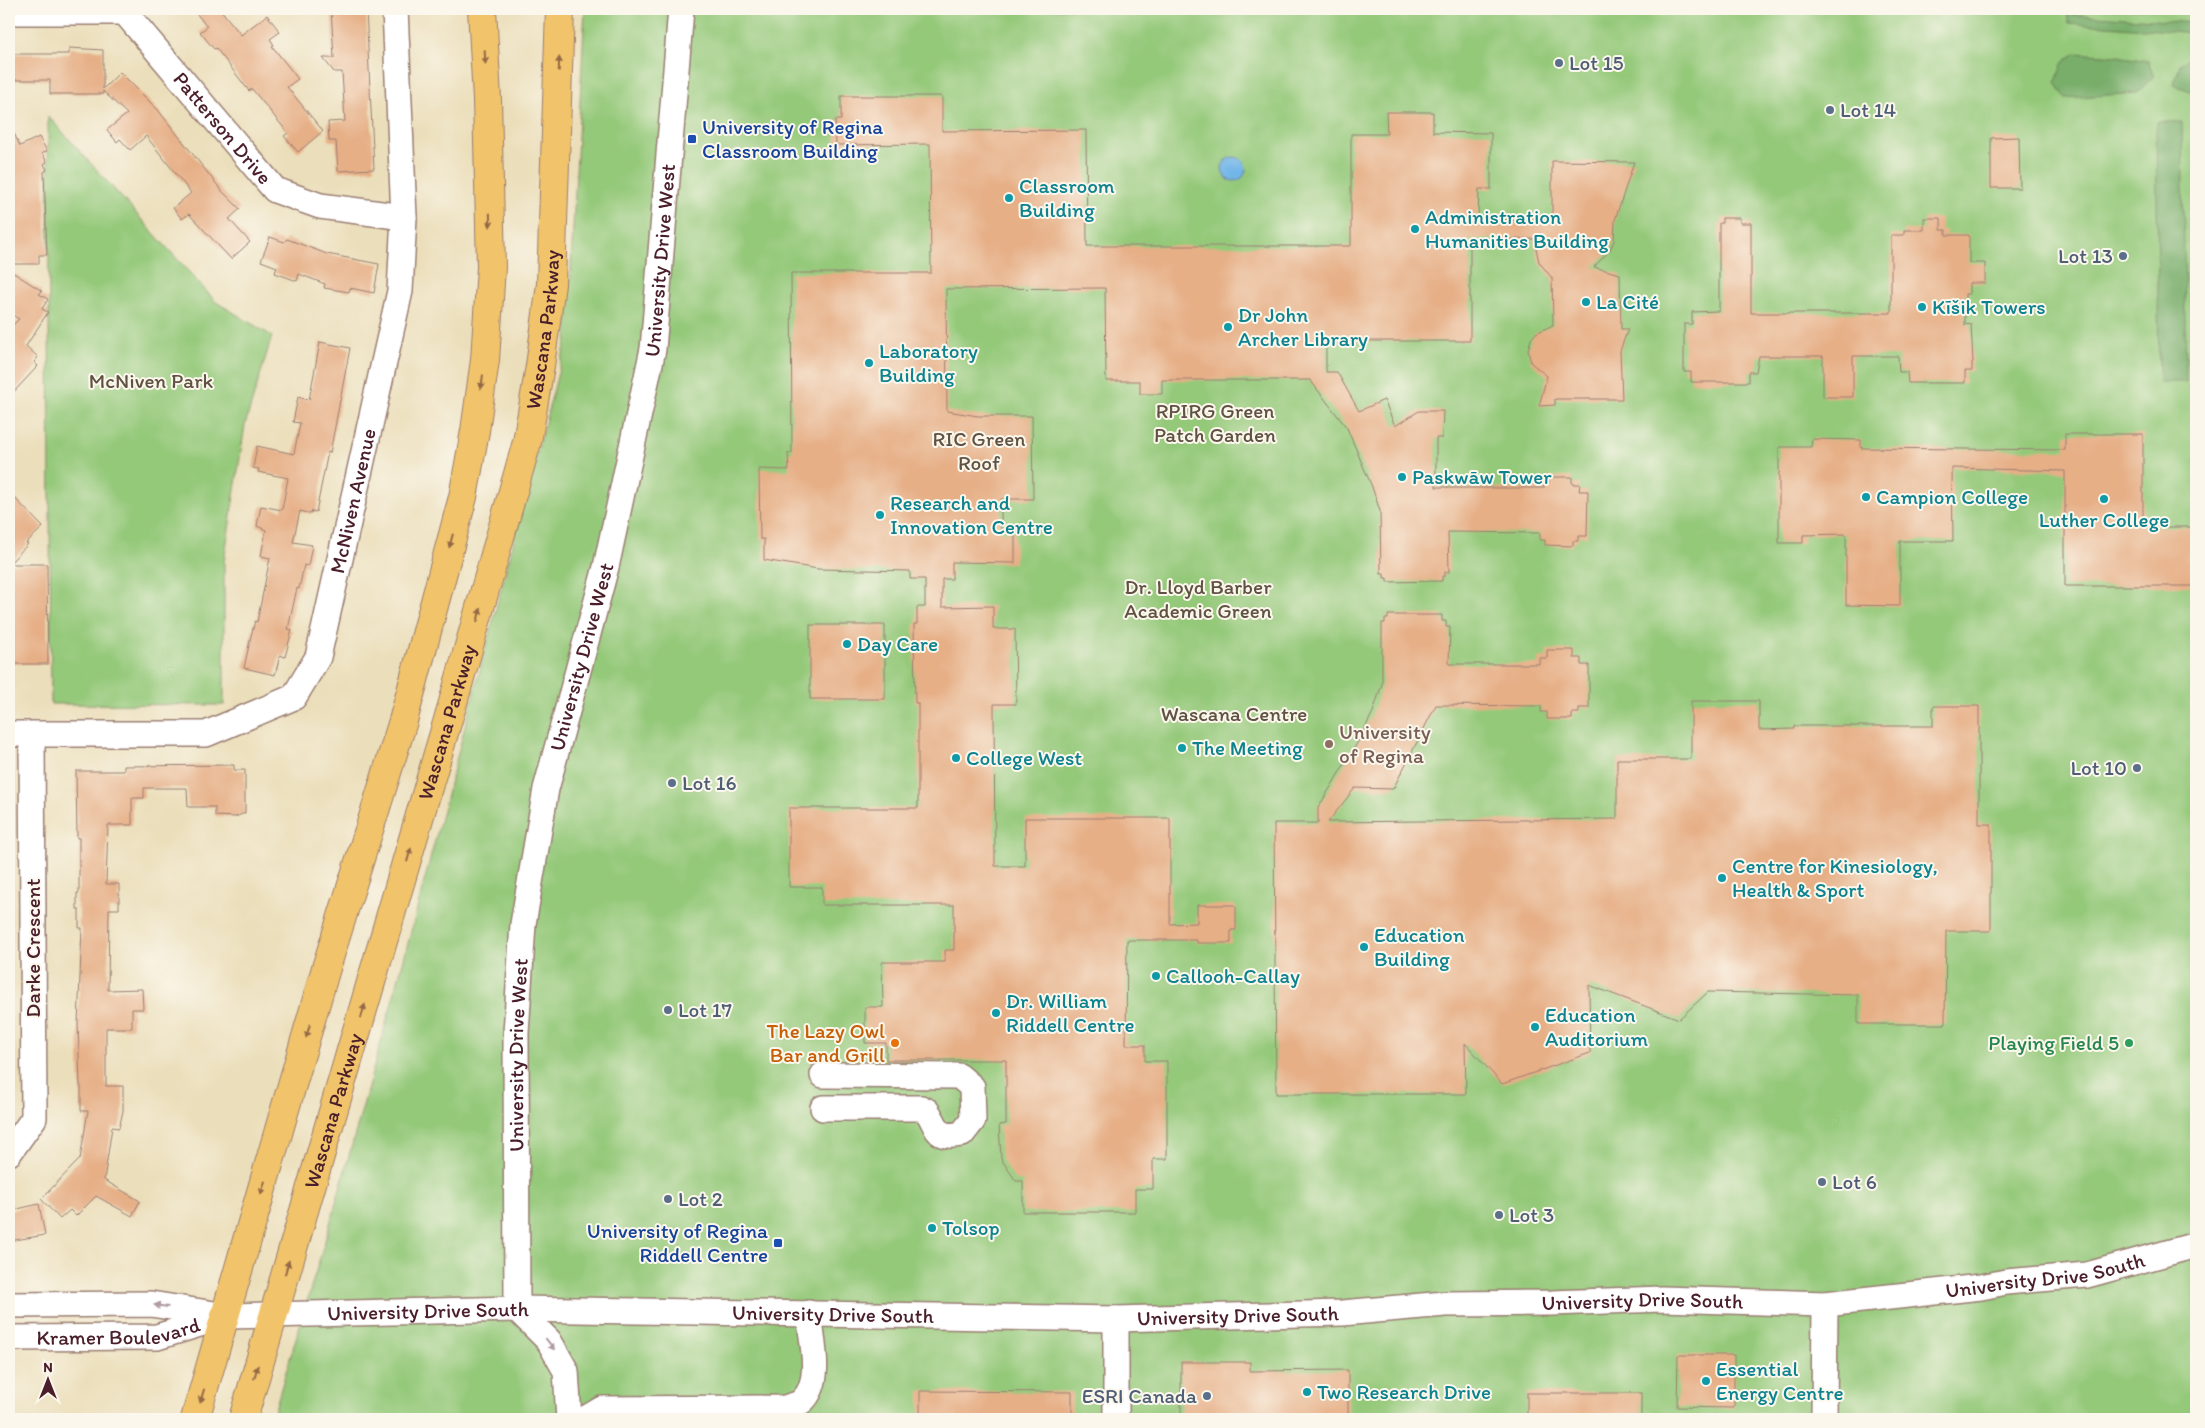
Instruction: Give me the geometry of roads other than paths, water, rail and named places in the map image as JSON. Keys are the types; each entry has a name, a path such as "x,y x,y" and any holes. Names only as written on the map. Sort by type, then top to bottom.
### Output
{"main road":[{"name":"Wascana Parkway","path":"243,1419 452,709 528,442 551,284 560,9"},
{"name":"Wascana Parkway","path":"195,1419 227,1316 326,968 403,721 463,497 485,360 491,267 483,12"}],"street":[{"name":"McNiven Avenue","path":"20,734 206,734 294,697 318,657 400,291 404,218 395,9"},
{"name":"University Drive West","path":"517,1309 516,1032 523,924 546,789 606,567 653,349 681,9"},
{"name":"Patterson Drive","path":"9,12 123,10 275,190 320,206 404,218"},
{"name":"Darke Crescent","path":"9,1153 34,1118 20,734"},
{"path":"823,1075 959,1076 972,1087 973,1120 962,1134 951,1136 941,1134 934,1126 927,1111 921,1108 823,1108"},
{"name":"University Drive South","path":"274,1314 517,1309 1116,1319 1342,1313 1445,1304 1552,1303 1644,1299 1825,1304 1981,1287 2006,1282 2087,1275 2196,1245"},
{"name":"Kramer Boulevard","path":"9,1305 151,1304 227,1316 274,1314"},
{"path":"1824,1419 1825,1304"},
{"path":"517,1309 548,1341 566,1371 569,1419"},
{"path":"585,1419 602,1409 785,1408 801,1402 810,1392 813,1381 814,1367 809,1313"},
{"name":"Kramer Boulevard","path":"9,1338 157,1337 227,1316"},
{"path":"1116,1319 1116,1419"}],"water":[{"path":"1234,157 1243,160 1246,169 1243,178 1234,181 1225,178 1222,169 1225,160"}],"place":[{"name":"Lot 15","path":"1559,63"},
{"name":"Lot 14","path":"1830,110"},
{"name":"University of Regina Classroom Building","path":"692,139"},
{"name":"Classroom Building","path":"1009,198"},
{"name":"Administration Humanities Building","path":"1415,229"},
{"name":"Lot 13","path":"2123,256"},
{"name":"La Cité","path":"1586,302"},
{"name":"Kīšik Towers","path":"1922,307"},
{"name":"Dr John Archer Library","path":"1228,327"},
{"name":"Laboratory Building","path":"869,363"},
{"name":"Paskwāw Tower","path":"1402,477"},
{"name":"Campion College","path":"1866,497"},
{"name":"Luther College","path":"2104,499"},
{"name":"Research and Innovation Centre","path":"880,515"},
{"name":"Day Care","path":"847,644"},
{"name":"University of Regina","path":"1329,744"},
{"name":"The Meeting","path":"1182,748"},
{"name":"College West","path":"956,758"},
{"name":"Lot 10","path":"2137,768"},
{"name":"Lot 16","path":"672,783"},
{"name":"Centre for Kinesiology, Health & Sport","path":"1722,878"},
{"name":"Education Building","path":"1364,947"},
{"name":"Callooh-Callay","path":"1156,976"},
{"name":"Lot 17","path":"668,1010"},
{"name":"Dr. William Riddell Centre","path":"996,1013"},
{"name":"Education Auditorium","path":"1535,1027"},
{"name":"The Lazy Owl Bar and Grill","path":"895,1043"},
{"name":"Playing Field 5","path":"2129,1043"},
{"name":"Lot 6","path":"1822,1182"},
{"name":"Lot 2","path":"668,1199"},
{"name":"Lot 3","path":"1499,1215"},
{"name":"Tolsop","path":"932,1228"},
{"name":"University of Regina Riddell Centre","path":"778,1243"},
{"name":"Essential Energy Centre","path":"1706,1381"},
{"name":"Two Research Drive","path":"1307,1392"},
{"name":"ESRI Canada","path":"1207,1396"}],"park label":[{"name":"McNiven Park","path":"151,381"},
{"name":"RPIRG Green Patch Garden","path":"1215,423"},
{"name":"RIC Green Roof","path":"979,451"},
{"name":"Dr. Lloyd Barber Academic Green","path":"1198,599"},
{"name":"Wascana Centre","path":"1234,714"}]}
